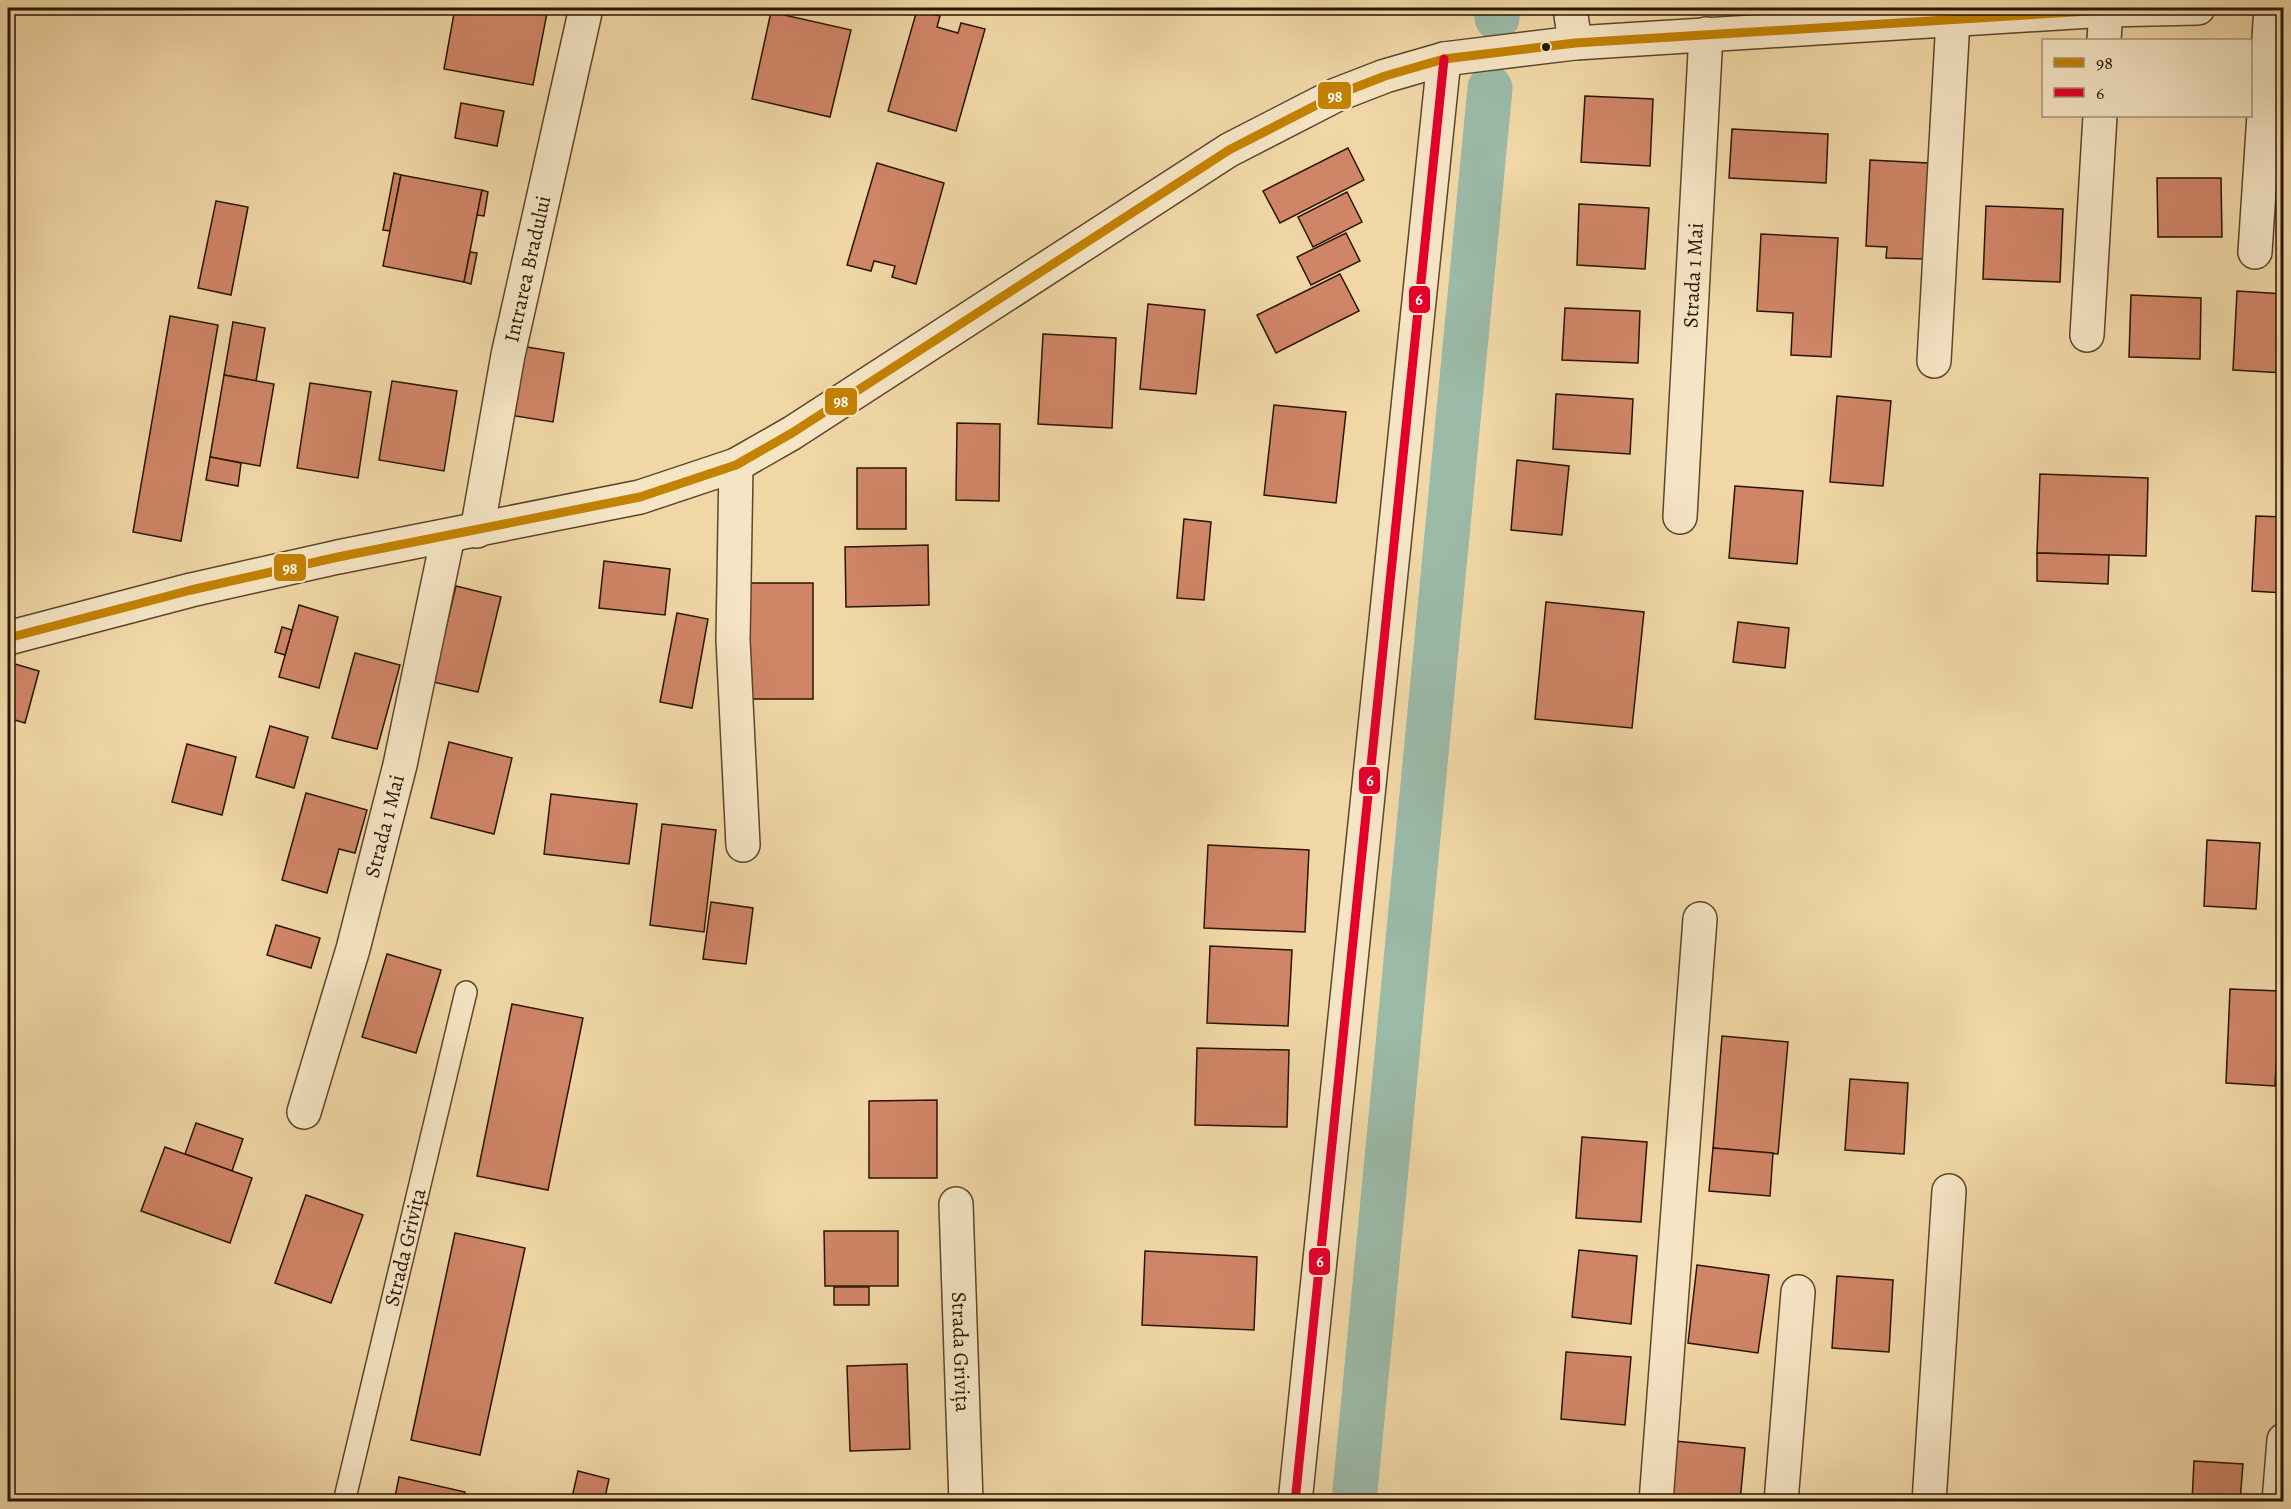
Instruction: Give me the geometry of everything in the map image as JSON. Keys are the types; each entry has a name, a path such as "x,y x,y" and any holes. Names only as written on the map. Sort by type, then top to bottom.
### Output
{"street":[{"name":"Intrarea Bradului","path":"463,533 508,355 586,8"},
{"path":"1570,8 1575,43"},
{"path":"8,638 191,590 640,497 736,465 792,433 1229,150 1336,95 1384,76 1444,59 1575,43 1953,19 2105,25 2155,8 2198,8"},
{"path":"2255,252 2271,8"},
{"path":"1934,361 1953,19"},
{"name":"Strada 1 Mai","path":"1680,517 1706,34"},
{"path":"1294,1502 1444,59"},
{"path":"2087,335 2100,117"},
{"path":"736,465 733,640 743,845"},
{"name":"Strada 1 Mai","path":"304,1112 353,949 463,533"},
{"path":"1656,1502 1700,920"},
{"path":"1929,1502 1949,1191"},
{"name":"Strada Grivița","path":"956,1204 966,1502"},
{"path":"1781,1502 1798,1292"},
{"path":"2279,1502 2283,1440"}],"lane":[{"name":"Strada Grivița","path":"344,1502 466,992"}],"building":[{"path":"455,8 548,8 533,85 444,69"},
{"path":"917,10 940,16 937,27 958,33 961,23 985,29 956,131 888,111"},
{"path":"771,12 851,30 830,117 752,99"},
{"path":"1585,96 1653,99 1650,166 1581,162"},
{"path":"461,103 504,111 497,146 455,138"},
{"path":"1732,129 1828,134 1826,183 1729,178"},
{"path":"1348,148 1364,180 1280,223 1263,191"},
{"path":"1870,160 1928,163 1924,259 1886,258 1887,247 1866,246"},
{"path":"877,163 944,183 916,284 892,277 895,266 874,261 871,271 847,265"},
{"path":"394,173 401,175 390,231 383,230"},
{"path":"401,175 482,190 464,282 383,266"},
{"path":"2157,178 2221,178 2222,237 2158,237"},
{"path":"482,190 488,192 484,216 477,215"},
{"path":"1347,192 1362,222 1313,247 1298,217"},
{"path":"216,201 248,207 231,295 198,288"},
{"path":"1579,204 1649,208 1645,269 1577,265"},
{"path":"1986,206 2063,209 2060,282 1983,279"},
{"path":"1346,233 1360,261 1311,285 1297,257"},
{"path":"1761,234 1838,238 1831,357 1791,355 1793,313 1757,311"},
{"path":"470,252 477,253 471,284 464,282"},
{"path":"1340,274 1359,311 1276,353 1257,315"},
{"path":"2237,291 2284,294 2284,373 2233,370"},
{"path":"2131,295 2201,298 2200,359 2129,357"},
{"path":"1148,304 1205,310 1196,394 1140,389"},
{"path":"1565,308 1640,311 1638,363 1562,360"},
{"path":"170,316 218,325 181,541 133,532"},
{"path":"233,322 265,328 256,381 224,375"},
{"path":"1043,334 1116,338 1112,428 1038,424"},
{"path":"521,346 564,353 553,422 509,415"},
{"path":"224,375 274,384 260,466 210,457"},
{"path":"392,381 457,391 444,471 379,460"},
{"path":"310,383 371,392 358,478 297,468"},
{"path":"1556,394 1633,399 1630,454 1553,449"},
{"path":"1837,396 1891,401 1883,486 1830,482"},
{"path":"1274,405 1346,412 1336,503 1264,495"},
{"path":"957,423 1000,424 999,501 956,500"},
{"path":"210,457 241,463 238,486 206,480"},
{"path":"1517,460 1569,466 1562,535 1511,530"},
{"path":"857,468 906,468 906,529 857,529"},
{"path":"2040,474 2148,478 2146,556 2037,553"},
{"path":"1735,486 1803,491 1797,564 1729,558"},
{"path":"2256,516 2284,517 2284,593 2252,591"},
{"path":"1184,519 1211,522 1204,600 1177,598"},
{"path":"928,545 929,605 846,607 845,547"},
{"path":"2037,553 2109,555 2108,584 2037,581"},
{"path":"604,561 670,569 665,615 599,608"},
{"path":"741,583 813,583 813,699 741,699"},
{"path":"456,586 501,597 478,692 433,682"},
{"path":"1546,602 1644,612 1632,728 1535,719"},
{"path":"299,605 338,617 319,688 279,677"},
{"path":"677,613 708,619 692,708 660,702"},
{"path":"1738,622 1789,628 1785,668 1733,662"},
{"path":"282,627 292,630 285,655 275,652"},
{"path":"355,653 400,665 377,749 332,738"},
{"path":"8,662 39,671 25,723 8,718"},
{"path":"270,726 308,737 294,788 256,777"},
{"path":"449,742 512,758 494,834 431,818"},
{"path":"187,744 236,757 222,815 172,802"},
{"path":"306,793 367,810 355,853 339,849 327,893 282,880"},
{"path":"551,794 637,804 629,864 544,854"},
{"path":"662,824 716,830 704,932 650,925"},
{"path":"2207,840 2260,843 2256,909 2204,906"},
{"path":"1208,845 1309,850 1305,932 1204,928"},
{"path":"711,902 753,908 746,964 703,959"},
{"path":"276,925 320,938 311,968 267,955"},
{"path":"1210,946 1292,950 1288,1026 1207,1023"},
{"path":"387,954 441,970 416,1053 362,1037"},
{"path":"2230,989 2280,991 2275,1086 2226,1083"},
{"path":"512,1004 583,1018 548,1190 477,1176"},
{"path":"1722,1036 1788,1042 1778,1154 1713,1148"},
{"path":"1197,1048 1289,1050 1287,1127 1195,1125"},
{"path":"1850,1079 1908,1083 1904,1154 1845,1150"},
{"path":"937,1100 937,1178 869,1178 869,1101"},
{"path":"196,1123 243,1139 232,1171 185,1154"},
{"path":"1582,1137 1647,1142 1641,1222 1576,1218"},
{"path":"165,1147 252,1178 230,1243 141,1211"},
{"path":"1713,1148 1773,1153 1770,1196 1709,1191"},
{"path":"306,1195 363,1215 331,1303 275,1283"},
{"path":"824,1231 898,1231 898,1286 825,1286"},
{"path":"455,1233 525,1248 480,1455 411,1440"},
{"path":"1579,1250 1637,1256 1631,1324 1572,1317"},
{"path":"1145,1251 1257,1257 1254,1330 1142,1325"},
{"path":"1697,1265 1769,1275 1758,1353 1688,1343"},
{"path":"1837,1276 1893,1280 1889,1352 1832,1348"},
{"path":"834,1287 869,1287 869,1305 834,1305"},
{"path":"1566,1352 1631,1357 1625,1425 1561,1419"},
{"path":"907,1364 910,1449 850,1451 847,1366"},
{"path":"1675,1441 1745,1448 1740,1502 1670,1502"},
{"path":"2194,1461 2243,1464 2240,1502 2192,1502"},
{"path":"578,1471 609,1479 604,1502 571,1502"},
{"path":"399,1477 465,1492 463,1502 394,1502"}],"waterway":[{"path":"1497,18 1498,8"},
{"path":"1354,1502 1490,88"}],"transit line":[{"name":"98","path":"8,638 191,590 338,557 640,497 736,465 792,433 1229,150 1336,95 1385,76 1444,59 1575,43 2106,10 2198,8"},
{"name":"6","path":"1295,1502 1444,59"}]}
